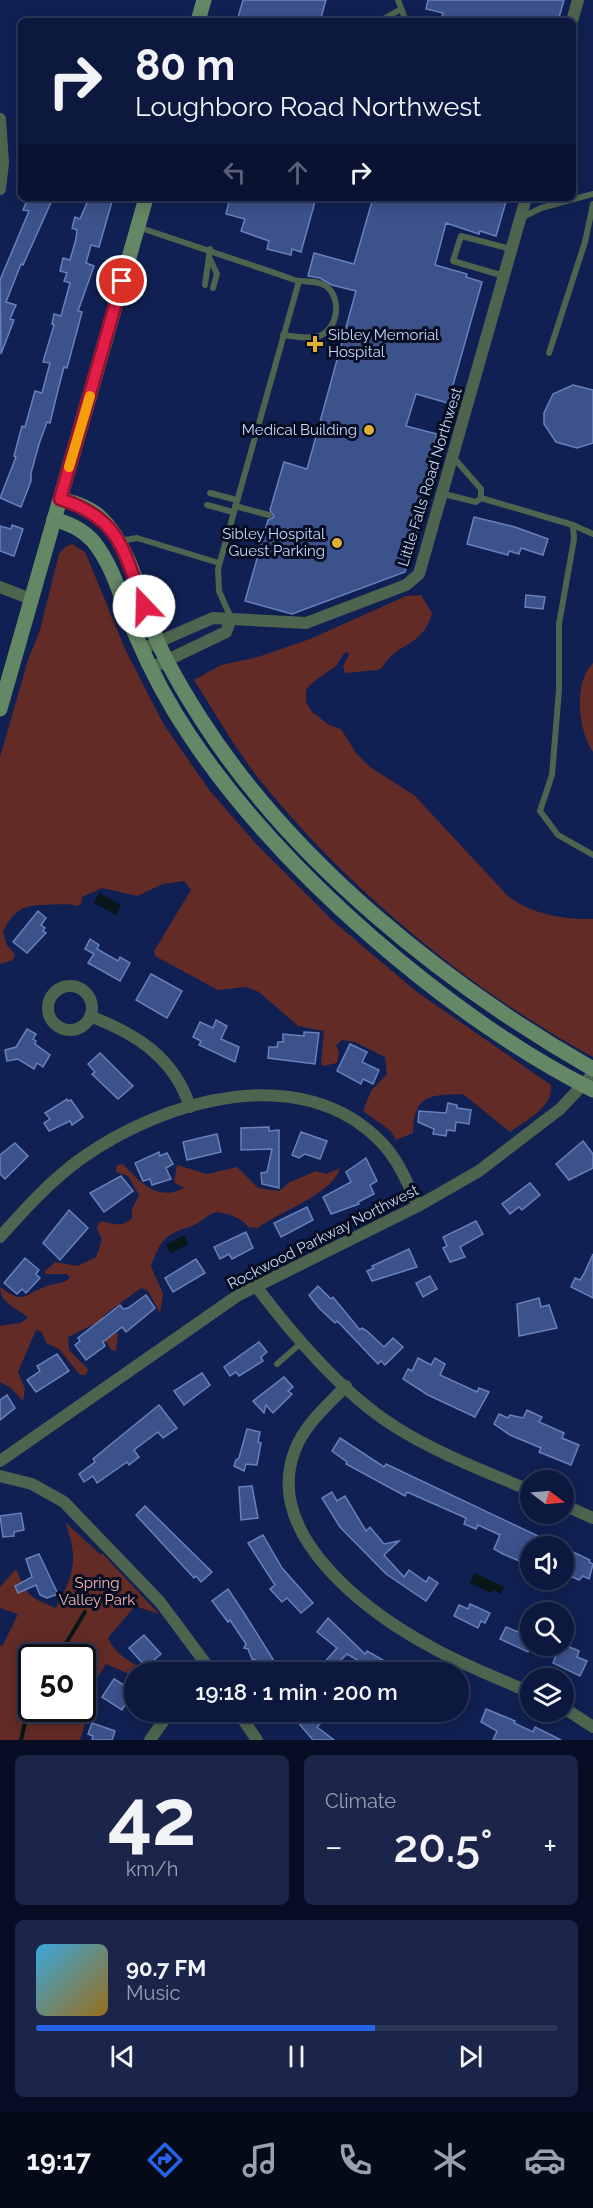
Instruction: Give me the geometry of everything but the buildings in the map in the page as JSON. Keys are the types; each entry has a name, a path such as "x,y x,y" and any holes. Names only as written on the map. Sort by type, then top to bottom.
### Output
{"main road":[{"path":"199,18 204,0"},
{"path":"0,709 145,201"},
{"path":"60,499 93,511 102,518 119,541 167,662 201,719 232,764 289,829 342,883 393,930 591,1080"},
{"path":"54,519 78,528 97,547 113,576 142,649 176,715 212,768 268,834 328,896 402,961 456,1003 527,1052 591,1080"}],"street":[{"path":"573,18 578,0"},
{"path":"0,119 3,163 0,189"},
{"name":"Little Falls Road Northwest","path":"142,649 213,618 306,623 406,585 419,574 444,494 525,201"},
{"path":"0,587 31,599"},
{"path":"151,668 226,632 231,618"},
{"path":"90,1016 127,1031 152,1048 177,1078 190,1107"},
{"name":"Rockwood Parkway Northwest","path":"0,1461 211,1314 256,1286 418,1206 495,1160 560,1109 591,1080"},
{"path":"0,1237 53,1181 82,1158 130,1129 190,1107 236,1097 299,1098 337,1110 364,1126 387,1148 401,1168 418,1206"},
{"path":"256,1286 302,1342 379,1416 407,1434 520,1486"},
{"path":"346,1386 308,1426 293,1456 289,1494 300,1530 338,1579 394,1625 434,1648 520,1688"},
{"path":"0,1476 33,1484 64,1503 153,1593 183,1629 205,1662"},
{"path":"574,1509 593,1518"},
{"path":"574,1715 593,1727"},
{"path":"150,1740 163,1722"},
{"path":"245,1722 257,1740"}],"lane":[{"path":"398,0 405,18"},
{"path":"385,18 401,9"},
{"path":"576,199 593,194"},
{"path":"520,218 542,208 568,201"},
{"path":"549,353 585,242 593,204"},
{"path":"138,227 210,249 299,281 323,284 332,291 337,309 334,321 323,334 315,338 283,335"},
{"path":"504,276 453,261 460,236 512,249"},
{"path":"205,285 210,249"},
{"path":"209,258 217,274 213,288"},
{"path":"231,618 219,591 219,563 299,281"},
{"path":"454,458 481,489 481,498"},
{"path":"210,493 235,506 269,515"},
{"path":"444,494 476,502 481,498"},
{"path":"481,498 573,525 593,534"},
{"path":"207,505 235,506"},
{"path":"573,525 574,539 560,624 559,690 552,774 540,811 558,835 593,855"},
{"path":"119,541 137,538 219,563"},
{"path":"277,1364 302,1342"}],"green space":[{"path":"72,544 85,552 126,651 164,725 210,791 257,845 334,922 417,992 551,1085 548,1100 537,1113 510,1132 463,1094 433,1096 426,1099 417,1111 413,1133 396,1140 391,1131 363,1111 371,1091 387,1074 385,1057 355,1042 342,1040 336,1045 339,1052 337,1063 323,1066 321,1063 324,1031 298,1026 259,992 246,987 218,990 155,956 154,951 191,890 184,881 163,884 137,896 102,888 82,897 81,904 77,906 43,905 18,911 3,932 7,945 15,954 13,960 0,964 0,757 28,660 40,630 59,554 65,547"},
{"path":"421,595 432,613 428,624 416,639 395,653 378,670 345,673 343,666 349,655 348,652 344,653 336,666 313,682 306,690 306,702 312,712 329,725 341,729 356,753 370,767 414,795 508,896 548,915 593,919 593,1057 500,1000 413,934 371,898 294,820 259,779 233,743 194,680 221,665 258,657 310,639 406,596"},
{"path":"593,663 593,752 581,720 580,694 582,682"},
{"path":"123,1164 150,1188 165,1193 184,1188 174,1182 177,1165 207,1174 237,1167 258,1188 279,1191 290,1182 316,1171 326,1174 340,1168 335,1177 317,1194 258,1228 248,1227 238,1218 217,1212 195,1225 169,1235 161,1244 151,1266 163,1294 160,1313 148,1291 141,1288 103,1316 113,1333 118,1333 116,1351 111,1350 94,1324 68,1337 69,1350 88,1369 86,1375 80,1375 59,1349 46,1343 42,1332 36,1330 18,1372 25,1389 23,1401 11,1388 0,1382 0,1326 20,1323 28,1318 6,1302 0,1287 14,1296 24,1297 70,1278 67,1274 46,1274 44,1272 55,1262 78,1266 96,1257 102,1240 97,1228 98,1224 102,1221 118,1224 128,1221 132,1218 132,1209 139,1195 128,1176 116,1172 117,1165"},
{"name":"Spring Valley Park","path":"65,1522 101,1555 101,1552 159,1614 135,1606 108,1638 119,1654 131,1662 124,1662 124,1672 106,1664 96,1680 96,1644 18,1644 18,1722 86,1722 80,1740 0,1740 0,1646 3,1645 18,1614 0,1608 0,1587 16,1569 30,1595 56,1608 70,1576 72,1546"}],"shaded area":[{"path":"99,893 121,905 116,915 94,903"},
{"path":"184,1235 188,1244 170,1254 166,1245"},
{"path":"475,1573 504,1587 501,1594 493,1590 491,1593 470,1583"}],"waterway":[{"path":"66,1644 85,1612"},
{"path":"21,1740 25,1722"}],"slow traffic":[{"path":"69,467 90,396"}],"place":[{"name":"Sibley Memorial Hospital","path":"315,344"},
{"name":"Medical Building","path":"369,430"},
{"name":"Sibley Hospital Guest Parking","path":"337,543"}],"route":[{"path":"122,281 60,499 93,511 114,533 144,606"}]}
